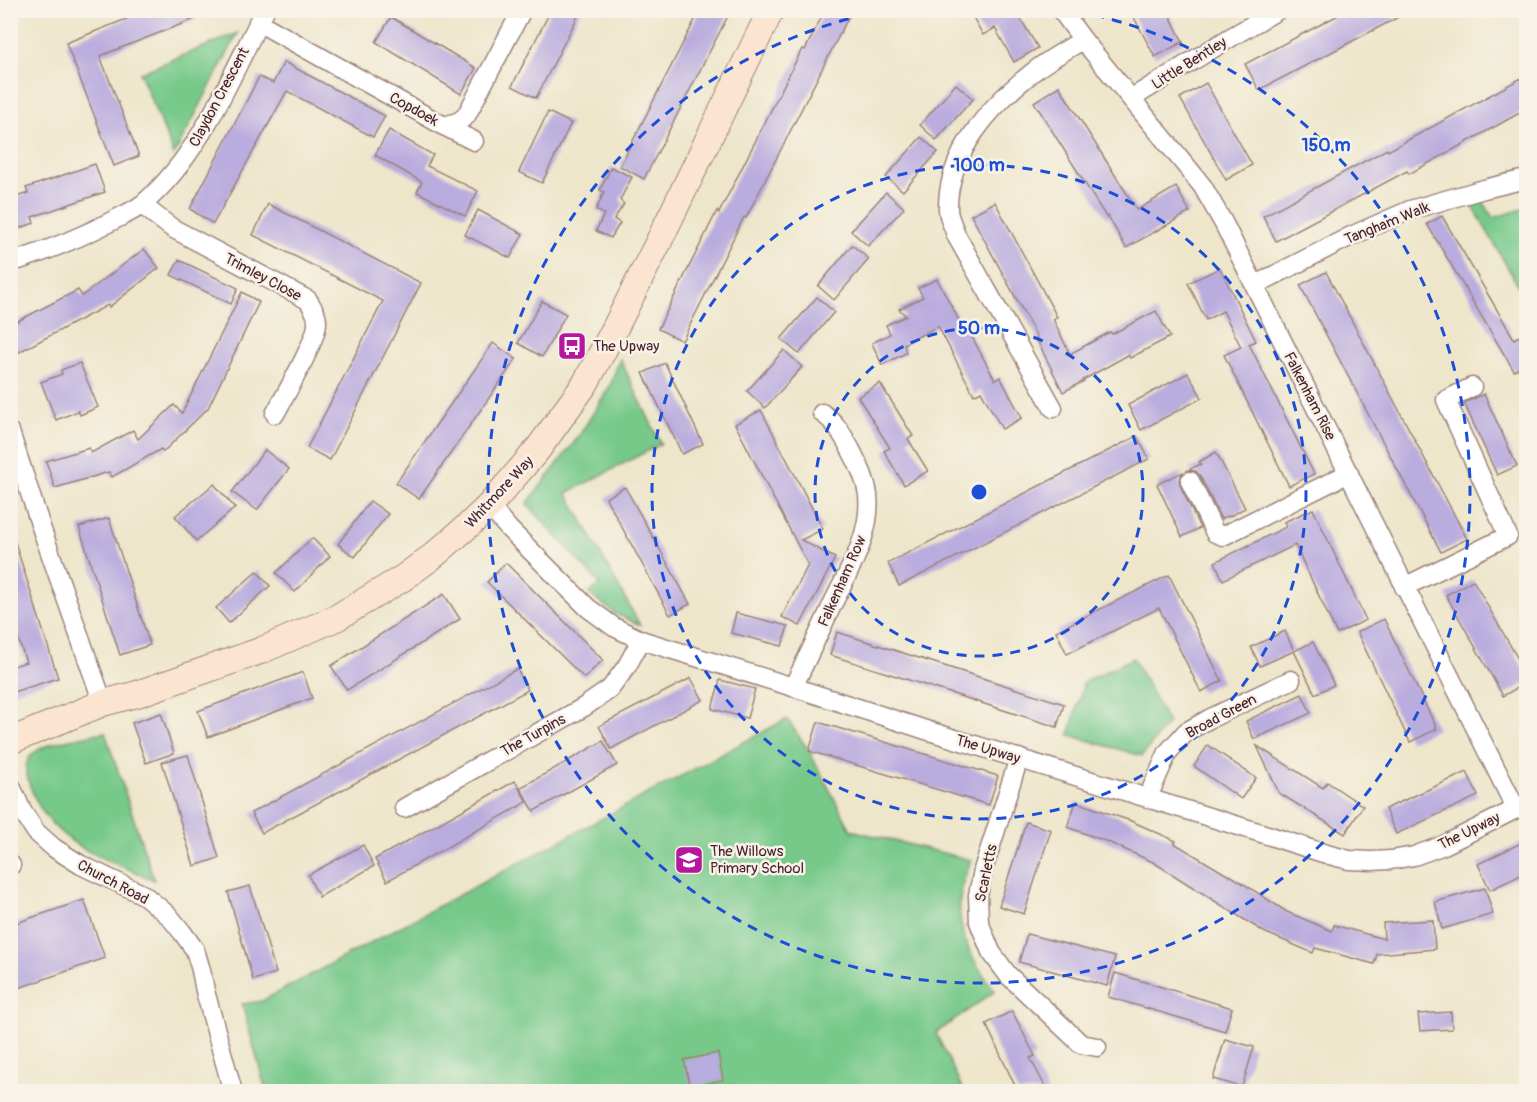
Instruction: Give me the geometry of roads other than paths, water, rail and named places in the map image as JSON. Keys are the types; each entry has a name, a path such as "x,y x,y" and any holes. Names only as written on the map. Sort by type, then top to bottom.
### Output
{"street":[{"name":"Copdoek","path":"261,16 444,126 458,122 466,116 522,10"},
{"name":"Whitmore Way","path":"10,741 103,703 136,694 260,651 336,618 403,578 489,506 538,449 585,384 658,243 771,10"},
{"name":"Falkenham Rise","path":"1061,10 1203,187 1255,285 1404,587 1521,806"},
{"name":"Little Bentley","path":"1131,98 1278,10"},
{"name":"Claydon Crescent","path":"10,264 94,231 142,205 166,181 189,152 210,118 261,16"},
{"path":"1053,408 957,236 948,211 951,181 962,152 983,119 1034,71 1083,40"},
{"path":"444,126 474,141"},
{"name":"Tangham Walk","path":"1255,285 1351,236 1410,210 1527,179"},
{"name":"Trimley Close","path":"142,205 172,228 308,300 315,310 318,323 314,337 275,414"},
{"path":"1404,587 1508,536 1446,400 1472,387"},
{"name":"Falkenham Row","path":"793,687 853,561 863,538 868,518 868,496 864,475 843,434 822,413"},
{"path":"10,432 103,703"},
{"path":"1190,481 1215,533 1223,536 1349,473"},
{"name":"The Upway","path":"489,506 588,608 614,627 641,640 1326,854 1349,860 1371,861 1414,855 1444,845 1521,806"},
{"name":"The Turpins","path":"404,808 584,707 610,689 627,666 641,640"},
{"name":"Broad Green","path":"1148,797 1168,752 1186,732 1291,680"},
{"name":"Scarletts","path":"1019,758 983,870 978,895 979,922 991,952 1008,975 1081,1044 1097,1047"},
{"name":"Church Road","path":"10,784 22,811 36,832 54,848 81,865 144,896 169,916 182,932 195,950 233,1092"}],"place":[{"name":"The Upway","path":"572,346"},
{"name":"The Willows Primary School","path":"689,860"}]}
